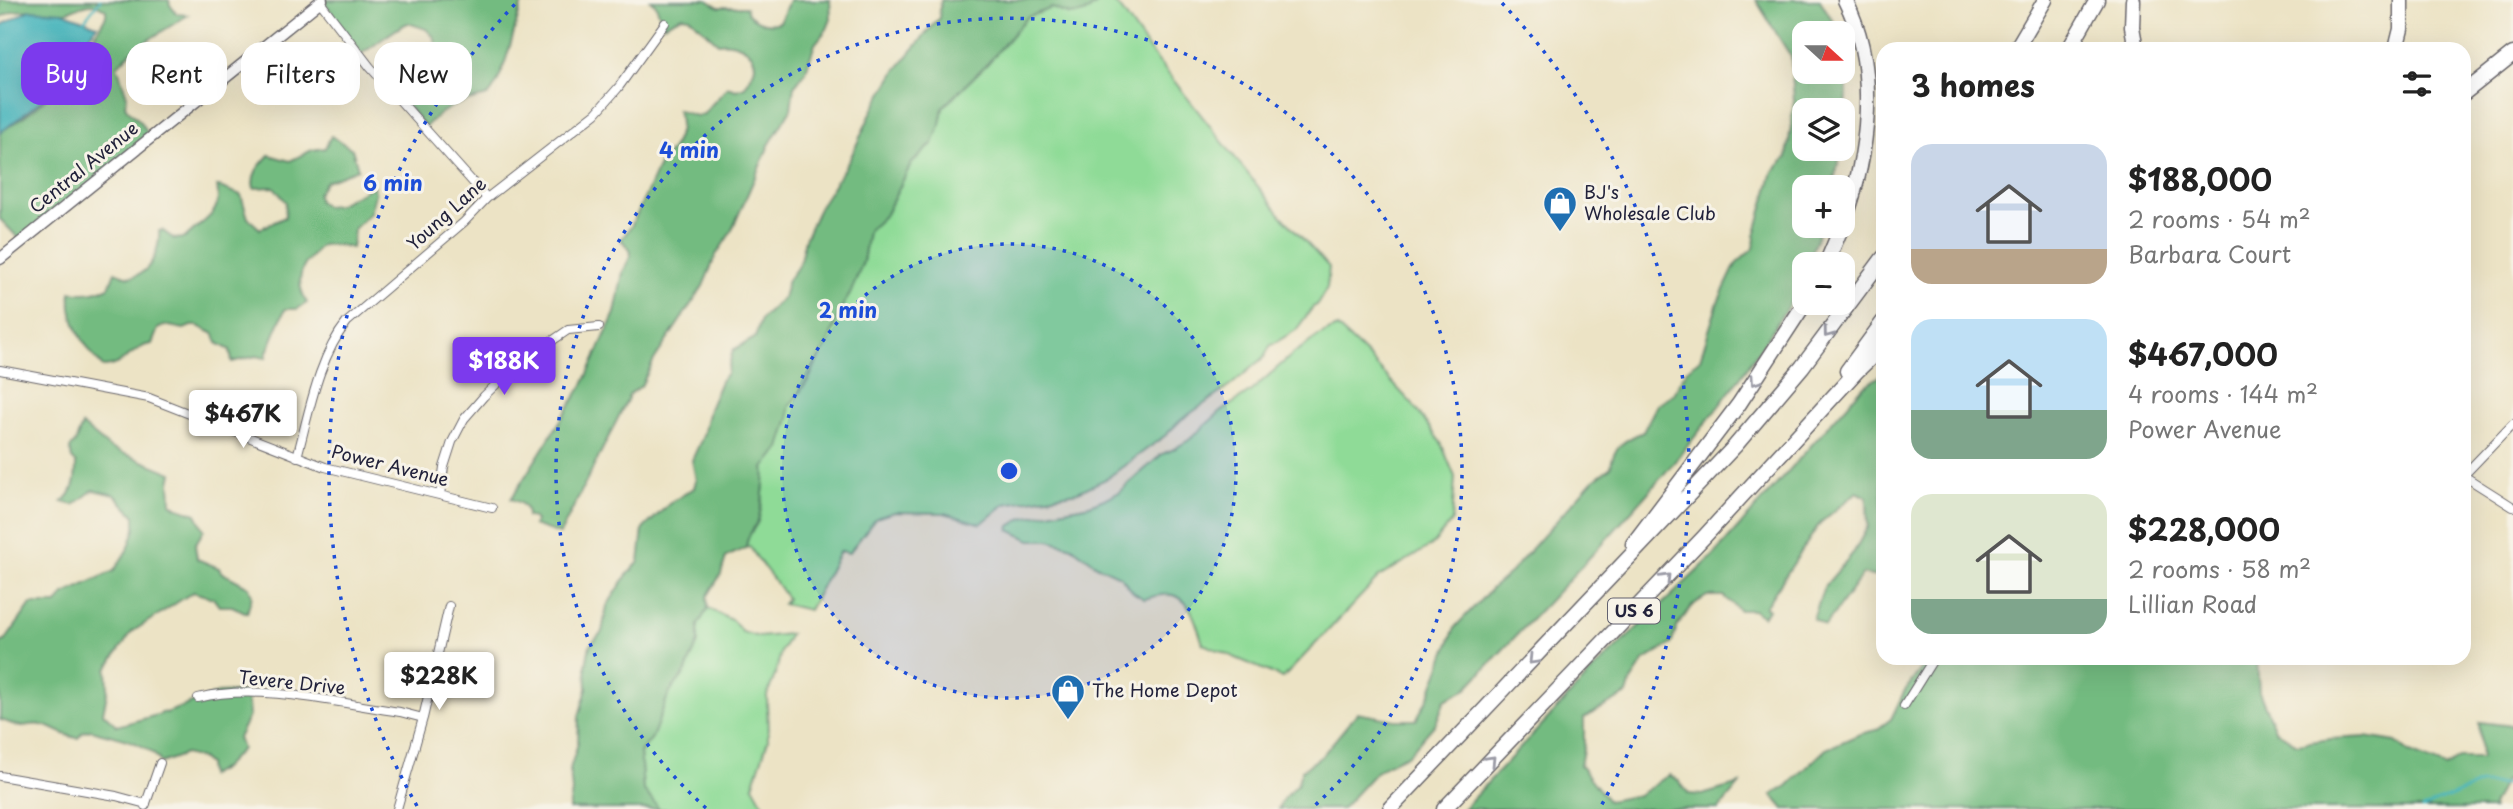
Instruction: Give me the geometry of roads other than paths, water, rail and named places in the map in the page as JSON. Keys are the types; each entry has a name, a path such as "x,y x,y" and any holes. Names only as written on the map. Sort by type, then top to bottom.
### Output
{"highway":[{"path":"1845,0 1863,50 1866,100 1855,180"},
{"path":"2020,42 2045,0"},
{"path":"2073,42 2097,0"},
{"path":"2133,0 2132,27 2135,42"},
{"path":"2398,42 2401,29 2401,0"},
{"path":"2471,87 2513,54"},
{"name":"US 6","path":"1390,809 1581,611 1758,421 1876,267"},
{"path":"1581,611 1722,428 1798,315"},
{"path":"1821,411 1876,332"},
{"name":"US 6","path":"1444,809 1876,353"}],"street":[{"path":"321,1 370,67 487,198"},
{"name":"Central Avenue","path":"0,259 321,1"},
{"name":"Young Lane","path":"297,457 314,395 338,333 357,311 464,222 487,198 596,114 664,23"},
{"path":"440,495 444,467 452,442 464,419 484,396 514,367 568,330 599,327"},
{"name":"Power Avenue","path":"0,370 160,401 335,470 492,508"},
{"path":"2471,468 2513,424"},
{"path":"2471,480 2513,507"},
{"path":"397,809 423,718 437,648 449,606"},
{"path":"1905,706 1930,665"},
{"name":"Tevere Drive","path":"198,698 218,693 250,691 400,712 423,718"},
{"path":"0,776 116,796 145,806 160,763"}],"water":[{"path":"29,10 63,12 97,25 85,42 21,42 21,105 35,105 0,133 0,26"}],"waterway":[{"path":"83,22 100,0"},
{"path":"2422,809 2480,784 2513,784"}],"place":[{"name":"BJ's Wholesale Club","path":"1560,233"},
{"name":"The Home Depot","path":"1068,721"}]}
